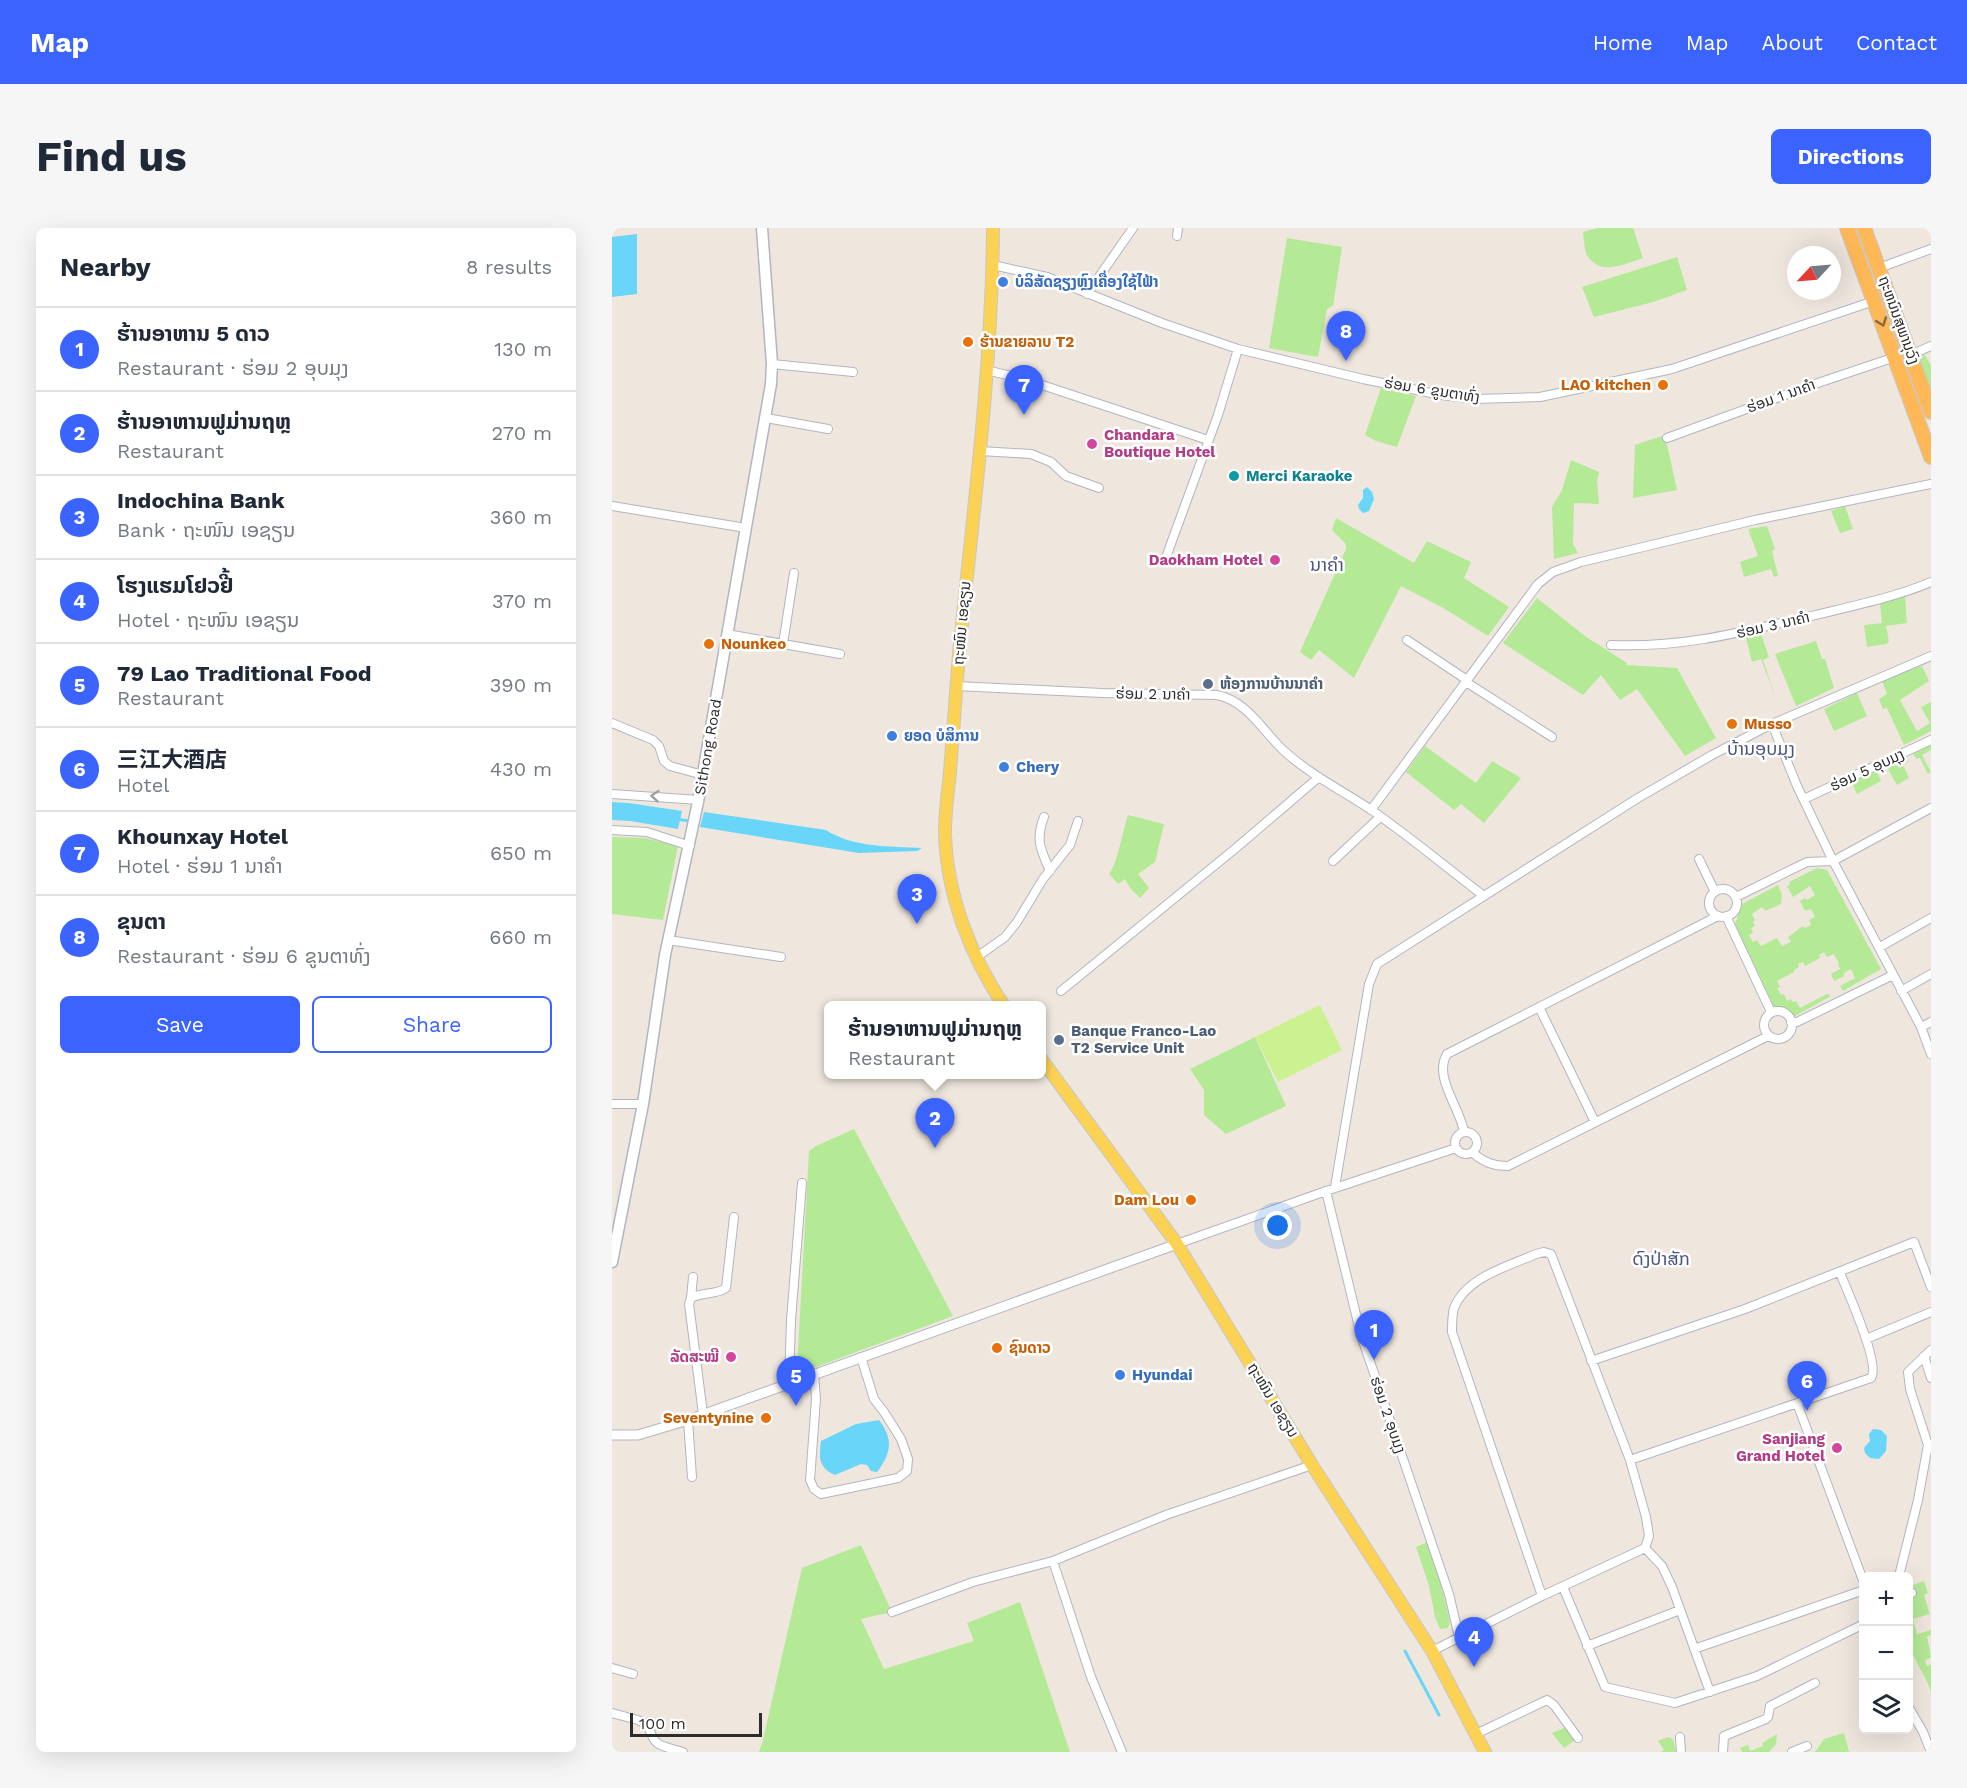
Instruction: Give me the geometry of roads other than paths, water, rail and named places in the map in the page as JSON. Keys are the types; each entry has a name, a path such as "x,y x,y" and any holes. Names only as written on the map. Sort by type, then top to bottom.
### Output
{"highway":[{"name":"ຖະຫນົນສຸພານຸວົງ","path":"1847,228 1931,457"},
{"name":"ຖະຫນົນສຸພານຸວົງ","path":"1864,228 1931,412"}],"main road":[{"name":"Sithong Road","path":"612,1262 643,1104 668,940 690,846 703,775 771,384 772,364 762,228"},
{"name":"ຖະໜົນ ເອຊຽນ","path":"993,228 993,265 980,451 956,686 945,831 954,896 977,957 989,983 1001,1001"},
{"name":"ຖະໜົນ ເອຊຽນ","path":"1046,1067 1177,1244 1312,1466 1432,1651 1485,1752"}],"street":[{"path":"1087,294 1133,228"},
{"path":"1879,268 1931,249"},
{"name":"ຮ່ອມ 6 ຂູນຕາທົ່ງ","path":"993,265 1047,277 1161,323 1238,349 1363,379 1441,395 1476,399 1540,397 1672,369 1874,301"},
{"path":"1910,355 1931,346"},
{"path":"1165,560 1238,349"},
{"name":"ຮ່ອມ 1 ນາຄຳ","path":"1667,438 1818,382 1895,357"},
{"path":"772,364 853,372"},
{"path":"986,370 1024,379 1208,441"},
{"path":"766,418 828,429"},
{"path":"980,451 1031,454 1052,462 1066,476 1099,488"},
{"path":"1371,810 1546,576 1581,562 1755,520 1931,484"},
{"path":"612,506 746,528"},
{"path":"783,644 794,573"},
{"name":"ຮ່ອມ 3 ນາຄຳ","path":"1611,645 1644,646 1710,640 1885,598 1931,582"},
{"path":"727,634 840,654"},
{"path":"1407,640 1552,737"},
{"path":"1335,1187 1369,984 1377,964 1671,778 1772,724 1931,656"},
{"name":"ຮ່ອມ 2 ນາຄຳ","path":"956,686 1226,696 1241,706 1283,750 1319,777 1371,810 1484,896"},
{"path":"612,723 653,740 659,746 664,761 670,766 703,775"},
{"path":"1772,724 1803,799 1833,861 1921,1027 1931,1054"},
{"name":"ຮ່ອມ 5 ອຸບມຸງ","path":"1803,799 1931,740"},
{"path":"1061,991 1319,777"},
{"path":"612,794 698,801"},
{"path":"1736,897 1807,862 1833,861 1931,808"},
{"path":"1044,817 1039,839 1050,871"},
{"path":"1333,861 1380,817"},
{"path":"977,957 1011,930 1070,845 1078,821"},
{"path":"612,830 647,832 690,846"},
{"path":"1699,859 1715,892"},
{"path":"1464,1132 1462,1120 1443,1078 1442,1066 1447,1054 1539,1007 1722,916 1735,910 1736,897 1725,889 1715,892 1711,897 1710,906 1714,914 1722,916 1771,1012"},
{"path":"1880,947 1931,918"},
{"path":"668,940 781,957"},
{"path":"1901,991 1931,974"},
{"path":"1791,1022 1797,1022 1893,975"},
{"path":"1539,1007 1595,1122"},
{"path":"1776,1011 1785,1013 1791,1022 1791,1029 1786,1037 1777,1040 1768,1036 1763,1023 1767,1015 1776,1011"},
{"path":"1921,1027 1931,1022"},
{"path":"1456,1148 1462,1153 1472,1152 1485,1162 1508,1166 1768,1036"},
{"path":"612,1104 643,1104"},
{"path":"1456,1148 1456,1138 1464,1132"},
{"path":"1464,1132 1476,1139 1476,1146 1472,1152"},
{"path":"612,1435 638,1434 688,1420 1335,1187 1456,1148"},
{"path":"789,1383 791,1320 802,1184"},
{"name":"ຮ່ອມ 2 ອຸບມຸງ","path":"1326,1191 1361,1335 1449,1594 1459,1637"},
{"path":"691,1298 720,1292 726,1288 734,1217"},
{"path":"1591,1361 1724,1317 1914,1242 1931,1287"},
{"path":"1432,1651 1645,1548 1649,1536 1646,1516 1630,1461 1591,1361 1564,1282 1551,1254 1544,1252 1486,1276 1465,1291 1455,1307 1452,1332 1542,1596"},
{"path":"1630,1461 1871,1378 1875,1371 1866,1339 1840,1273"},
{"path":"693,1277 689,1304 703,1414"},
{"path":"1866,1339 1931,1312"},
{"path":"1900,1572 1928,1448 1910,1389 1908,1372 1931,1350"},
{"path":"1924,1356 1931,1378"},
{"path":"814,1374 816,1399 810,1480 813,1489 821,1494 898,1478 907,1472 908,1459 901,1439 874,1399 861,1357"},
{"path":"1797,1403 1859,1572"},
{"path":"688,1420 692,1477"},
{"path":"892,1612 974,1582 1053,1562 1166,1515 1312,1466"},
{"path":"1645,1548 1662,1566 1672,1587 1710,1692"},
{"path":"1053,1562 1088,1666 1122,1752"},
{"path":"1563,1587 1603,1685 1607,1689 1675,1703 1757,1676 1859,1626"},
{"path":"1694,1649 1859,1591"},
{"path":"1587,1646 1680,1611"},
{"path":"612,1668 633,1674"},
{"path":"1723,1752 1724,1736 1766,1719 1770,1706 1815,1683"},
{"path":"1476,1734 1547,1700 1554,1705 1578,1738"},
{"path":"612,1713 648,1725 653,1740 657,1744 683,1752"},
{"path":"1913,1715 1931,1752"},
{"path":"1680,1737 1680,1752"},
{"path":"1792,1752 1807,1746"}],"water":[{"path":"637,234 637,294 612,297 612,237"},
{"path":"1367,487 1374,499 1369,511 1363,513 1358,505 1363,498 1363,490"},
{"path":"612,802 682,811 678,829 612,820"},
{"path":"704,812 826,830 860,843 922,848 917,851 859,853 700,827"},
{"path":"879,1420 887,1434 889,1446 888,1453 877,1472 861,1464 835,1475 825,1469 820,1457 821,1441 856,1424"},
{"path":"1873,1429 1881,1430 1887,1436 1886,1451 1879,1459 1870,1458 1864,1448 1870,1441 1869,1434"}],"waterway":[{"path":"676,819 690,821"},
{"path":"1405,1651 1439,1715"}],"place":[{"name":"ບໍລິສັດຊຽງຫຼົງເຄື່ອງໃຊ້ໄຟ້າ","path":"1003,282"},
{"name":"ຮ້ານຂາຍລາບ T2","path":"968,342"},
{"name":"ຂຸນຕາ","path":"1346,361"},
{"name":"LAO kitchen","path":"1663,385"},
{"name":"Khounxay Hotel","path":"1024,415"},
{"name":"Chandara Boutique Hotel","path":"1092,444"},
{"name":"Merci Karaoke","path":"1234,476"},
{"name":"Daokham Hotel","path":"1275,560"},
{"name":"Nounkeo","path":"709,644"},
{"name":"ຫ້ອງການບ້ານນາຄໍາ","path":"1208,684"},
{"name":"Musso","path":"1732,724"},
{"name":"ຍອດ ບໍສິການ","path":"892,736"},
{"name":"Chery","path":"1004,767"},
{"name":"Indochina Bank","path":"917,924"},
{"name":"Banque Franco-Lao T2 Service Unit","path":"1059,1040"},
{"name":"ຮ້ານອາຫານຟູມ່ານຖຫຼ","path":"935,1148"},
{"name":"Dam Lou","path":"1191,1200"},
{"name":"ຊົນດາວ","path":"997,1348"},
{"name":"ລັດສະໝີ","path":"731,1357"},
{"name":"ຮ້ານອາຫານ 5 ດາວ","path":"1374,1360"},
{"name":"Hyundai","path":"1120,1375"},
{"name":"79 Lao Traditional Food","path":"796,1406"},
{"name":"三江大酒店","path":"1807,1411"},
{"name":"Seventynine","path":"766,1418"},
{"name":"Sanjiang Grand Hotel","path":"1837,1448"},
{"name":"ໂຮງແຮມໂຢວຢີ້","path":"1474,1667"}],"district":[{"name":"ນາຄຳ","path":"1327,564"},
{"name":"ບ້ານອຸບມຸງ","path":"1761,748"},
{"name":"ດົງປ່າສັກ","path":"1661,1258"}]}
